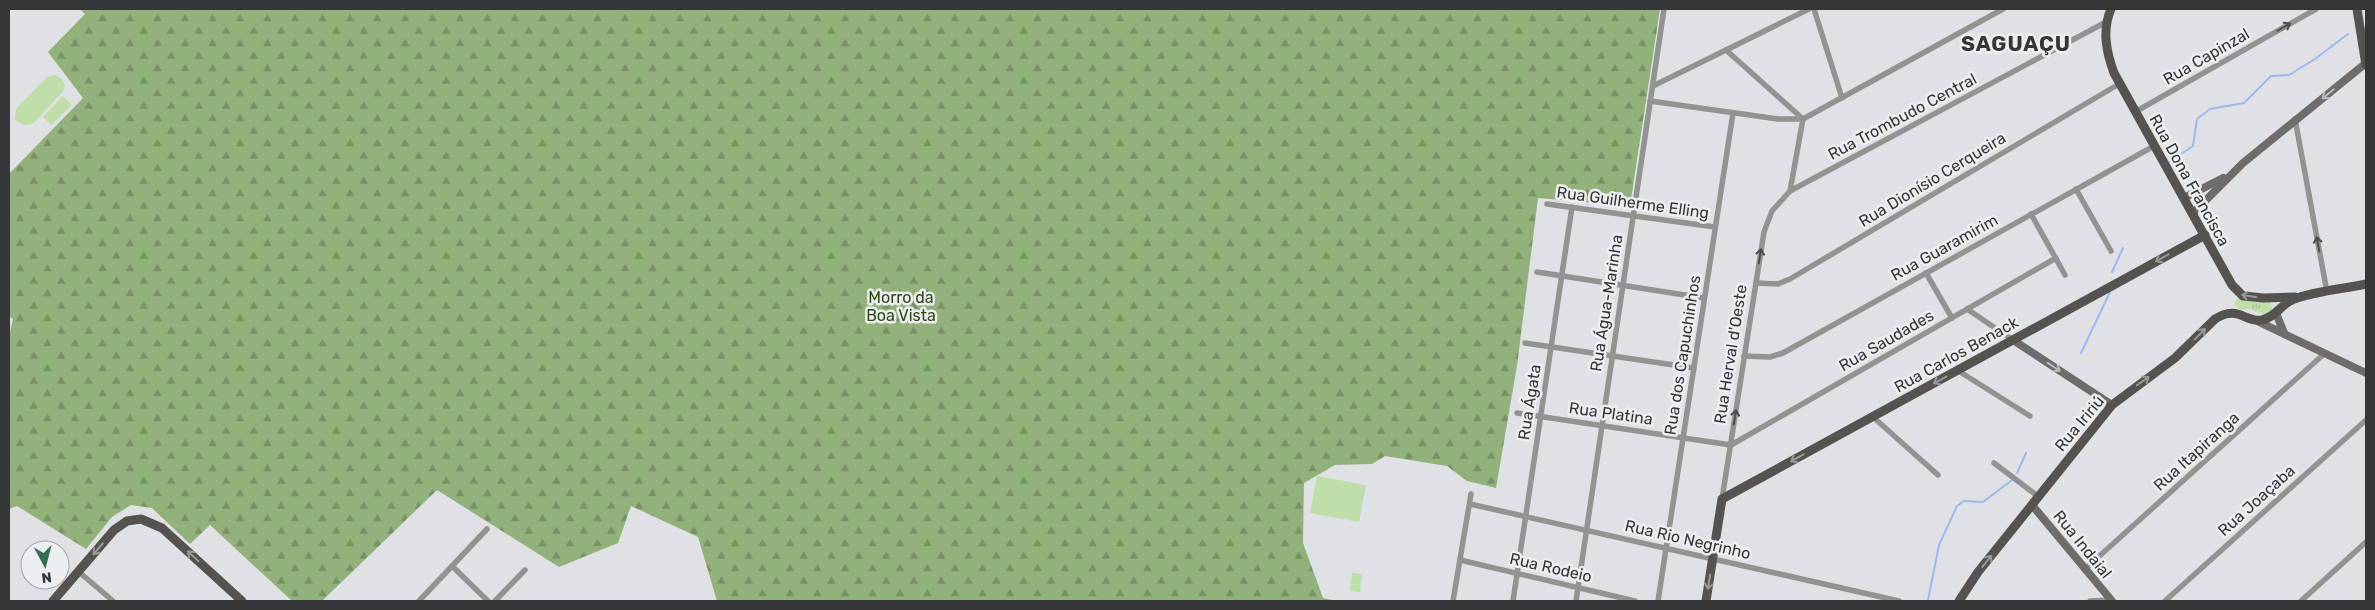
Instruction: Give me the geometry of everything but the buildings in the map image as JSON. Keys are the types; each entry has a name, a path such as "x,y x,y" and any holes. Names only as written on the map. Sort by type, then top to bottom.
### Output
{"main road":[{"name":"Rua Dona Francisca","path":"2111,9 2106,22 2106,50 2119,84 2237,292 2244,296 2271,298"},
{"path":"2193,213 2229,175 2295,119 2366,64 2357,9"},
{"path":"2184,198 2229,175"},
{"name":"Rua Carlos Benack","path":"1722,499 2205,235"},
{"path":"2257,321 2268,318 2285,304 2303,297 2366,284"},
{"path":"2271,298 2303,297"},
{"path":"2271,298 2276,303 2276,313 2280,326 2286,335"},
{"name":"Rua Iririú","path":"1959,601 1970,582 2112,406 2175,358 2219,316 2234,313 2257,321"},
{"path":"2257,321 2366,373"},
{"path":"2013,340 2112,406"},
{"name":"Rua Herval d'Oeste","path":"1706,601 1722,499"},
{"name":"Rua Indaial","path":"2032,505 2111,600"},
{"path":"53,601 114,530 119,525 134,519 149,521 162,528 242,601"}],"street":[{"name":"Rua Água-Marinha","path":"1576,601 1664,9"},
{"path":"1653,86 1809,9"},
{"path":"1814,9 1842,98"},
{"path":"1650,101 1778,120 1802,119 2003,9"},
{"name":"Rua Capinzal","path":"2135,112 2316,9"},
{"name":"Rua Trombudo Central","path":"1790,191 2106,22"},
{"path":"1726,50 1802,119"},
{"name":"Rua Dionísio Cerqueira","path":"1756,283 1778,284 1790,279 2119,84"},
{"name":"Rua dos Capuchinhos","path":"1658,601 1732,113"},
{"path":"1790,191 1802,119"},
{"path":"2295,119 2327,292"},
{"name":"Rua Guaramirim","path":"1744,356 1764,358 1777,356 2154,146"},
{"path":"2076,189 2111,251"},
{"name":"Rua Herval d'Oeste","path":"1722,499 1767,220 1777,204 1790,191"},
{"name":"Rua Guilherme Elling","path":"1547,204 1715,227"},
{"name":"Rua Ágata","path":"1513,601 1572,207"},
{"path":"2031,214 2065,275"},
{"name":"Rua Saudades","path":"1730,445 2056,258"},
{"path":"1537,272 1704,298"},
{"path":"1926,272 1952,318"},
{"path":"1967,309 2013,340"},
{"path":"1525,343 1694,368"},
{"name":"Rua Itapiranga","path":"2085,569 2325,353"},
{"path":"1957,370 2030,416"},
{"name":"Rua Platina","path":"1517,413 1730,445"},
{"path":"1873,417 1938,475"},
{"name":"Rua Joaçaba","path":"2165,601 2366,420"},
{"path":"1994,463 2039,496"},
{"path":"1453,601 1472,494"},
{"name":"Rua Rio Negrinho","path":"1470,504 1899,601"},
{"path":"419,601 487,530"},
{"path":"2301,601 2366,542"},
{"name":"Rua Rodeio","path":"1460,560 1635,601"},
{"path":"452,566 488,601"},
{"path":"495,601 525,570"},
{"path":"79,572 112,601"},
{"path":"2090,601 2111,600"}],"green space":[{"name":"Morro da Boa Vista","path":"80,9 1660,9 1630,206 1538,198 1517,366 1496,488 1467,481 1447,466 1385,456 1372,464 1335,465 1304,483 1303,543 1323,598 1336,601 717,601 698,537 631,506 618,543 559,567 437,490 322,601 292,601 210,525 190,544 152,508 131,505 112,517 86,549 17,506 9,509 9,336 13,319 9,316 9,174 83,98 48,52 85,14"},
{"path":"54,75 62,80 64,90 34,123 24,124 15,120 16,109 47,77"},
{"path":"63,96 72,105 51,125 43,117"},
{"path":"2239,297 2270,302 2273,310 2266,315 2249,309 2240,310 2234,303"},
{"path":"1317,476 1366,485 1359,522 1310,513"},
{"path":"1352,573 1362,574 1360,592 1350,591"}],"waterway":[{"path":"2169,162 2193,146 2197,119 2210,109 2244,103 2271,76 2289,75 2315,59 2348,34"},
{"path":"2112,272 2123,248"},
{"path":"2081,353 2110,292"},
{"path":"2017,473 2026,453"},
{"path":"1928,600 1939,545 1957,506 1964,501 1983,502 2012,480"}],"district":[{"name":"SAGUAÇU","path":"2016,44"}]}
